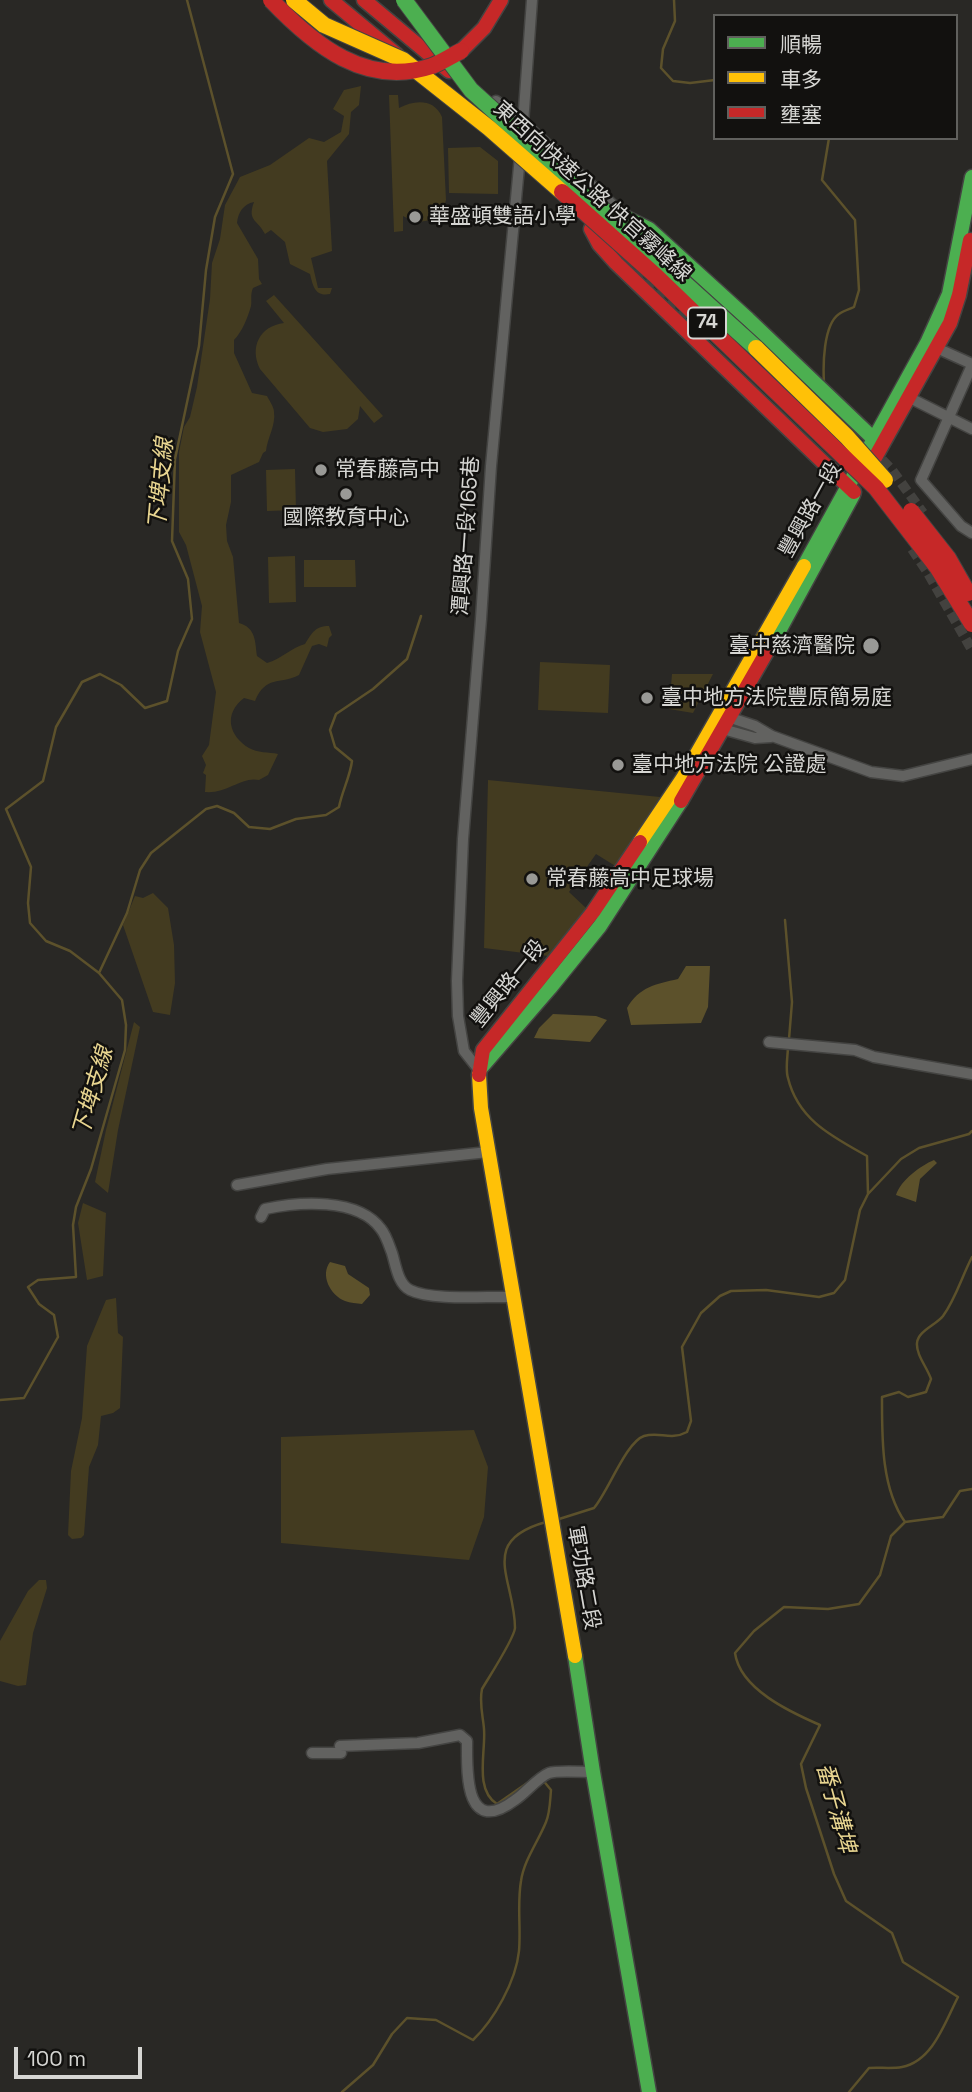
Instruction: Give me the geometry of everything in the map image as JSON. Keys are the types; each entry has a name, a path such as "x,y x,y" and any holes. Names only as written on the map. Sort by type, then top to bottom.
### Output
{"main road":[{"path":"271,0 308,39 327,52 349,64 373,70 399,72 434,66 461,51 484,28 501,0"},
{"path":"294,0 324,25 402,60"},
{"name":"東西向快速公路 快官霧峰線","path":"331,0 489,128 577,205 676,295 837,449 876,488 910,530 937,567 972,624"},
{"name":"東西向快速公路 快官霧峰線","path":"364,0 471,90 746,338 847,438 920,522 948,558 972,600"},
{"path":"404,0 471,90"},
{"name":"豐興路一段","path":"932,346 949,294 972,177"},
{"path":"627,218 649,229 878,444"},
{"path":"590,229 599,244 617,263 851,489"},
{"name":"豐興路一段","path":"479,1070 533,1009 615,905 693,784 721,722 764,639 932,346 950,323 959,295 972,231"},
{"name":"軍功路二段","path":"479,1070 481,1108 512,1297 649,2092"}],"street":[{"path":"320,0 519,165 604,241"},
{"path":"372,0 523,122 627,218"},
{"name":"潭興路一段165巷","path":"479,1070 464,1051 458,1016 457,981 467,785 491,466 532,0"},
{"path":"932,346 972,365 921,480 961,526 972,533"},
{"path":"904,395 972,429"},
{"path":"721,722 755,738 772,736 871,772 887,775 903,776 972,759"},
{"path":"769,1042 855,1049 874,1057 972,1074"},
{"path":"237,1185 327,1169 488,1152"},
{"path":"261,1217 264,1209 273,1207 324,1203 345,1207 361,1213 383,1230 401,1282 408,1290 433,1295 512,1297"},
{"path":"312,1753 341,1753 340,1746 418,1743 460,1735 467,1741 469,1791 476,1805 492,1810 507,1806 550,1772 593,1772"}],"shaded area":[{"path":"361,86 359,105 351,112 349,134 327,161 332,251 311,258 318,288 332,288 330,294 318,292 310,274 290,264 285,242 271,230 265,234 252,217 254,202 244,207 237,223 258,259 259,279 262,284 253,288 248,315 234,340 234,353 252,393 267,396 274,417 266,451 259,462 231,475 231,502 226,525 227,541 233,557 239,623 252,632 257,656 267,663 305,644 320,627 329,626 332,635 327,647 319,644 312,646 299,675 268,684 255,701 244,698 233,711 231,724 242,743 256,751 278,754 268,775 259,780 246,780 220,790 205,792 206,775 203,773 206,765 202,756 209,745 216,692 200,632 202,606 186,545 179,532 179,452 197,387 210,299 212,263 220,239 225,205 240,177 270,165 309,138 324,142 341,132 344,116 333,109 344,90"},
{"path":"389,95 398,95 399,108 423,102 434,106 442,117 446,200 440,213 430,220 417,221 403,216 403,231 394,232"},
{"path":"480,147 498,161 498,194 449,193 448,148"},
{"path":"274,295 383,416 374,423 360,406 358,419 347,429 323,432 310,428 260,369 257,361 256,346 263,333 284,323 266,301"},
{"path":"295,469 296,510 267,511 266,470"},
{"path":"295,556 296,602 269,603 268,557"},
{"path":"304,560 355,560 356,587 304,587"},
{"path":"540,662 610,665 608,713 538,710"},
{"path":"672,674 713,674 693,713 669,709"},
{"name":"常春藤高中足球場","path":"488,780 660,797 617,867 596,854 569,892 586,908 548,956 484,948"},
{"path":"153,893 168,908 174,945 175,983 170,1015 153,1012 123,925 135,896 143,898"},
{"path":"686,966 710,966 708,1007 701,1023 631,1025 627,1008 637,995 655,985 678,979"},
{"path":"553,1014 596,1016 607,1020 590,1042 534,1038 539,1028"},
{"path":"134,1022 140,1027 118,1130 108,1193 95,1182"},
{"path":"934,1160 937,1163 920,1179 916,1202 896,1195 912,1174"},
{"path":"83,1203 106,1213 103,1276 87,1280 78,1223"},
{"path":"330,1262 345,1266 348,1274 369,1288 370,1295 362,1304 345,1301 331,1289 326,1278"},
{"path":"116,1298 118,1333 123,1337 120,1408 101,1416 98,1445 89,1467 84,1535 72,1539 68,1535 71,1471 82,1418 87,1346 106,1300"},
{"path":"474,1430 488,1467 484,1517 469,1560 281,1543 281,1437"},
{"path":"39,1580 46,1580 47,1588 33,1633 26,1685 18,1686 0,1681 0,1641 28,1591"}],"waterway":[{"name":"下埤支線","path":"0,1400 24,1398 58,1337 54,1315 39,1304 28,1287 38,1280 76,1277 73,1225 76,1207 91,1169 125,1050 126,1025 122,1000 99,973 70,951 46,941 30,923 28,903 31,867 6,809 43,781 56,727 82,682 100,674 121,685 145,708 167,701 178,651 192,619 188,579 172,541 175,459 199,346 206,270 215,217 233,174 187,0"},
{"path":"674,0 675,21 663,49 661,68 673,81 690,83 713,80"},
{"path":"824,383 825,346 830,327 839,314 854,307 859,290 855,220 822,180 829,140"},
{"path":"99,973 127,913 140,870 151,853 206,809 217,806 234,813 249,827 270,829 296,819 326,815 339,807 352,761 335,747 330,730 336,714 373,689 407,659 421,616"},
{"path":"785,920 792,1002 789,1039"},
{"path":"788,1046 787,1074 793,1093 818,1126 867,1156 868,1194"},
{"path":"556,1520 594,1508 637,1440 650,1435 675,1436 687,1432 691,1421 682,1347 701,1313 720,1296 731,1291 766,1290 819,1297 834,1293 845,1280 860,1210 868,1194 901,1159 919,1148 972,1131"},
{"path":"905,1522 891,1494 884,1462 882,1397 899,1392 908,1397 926,1392 931,1379 918,1352 918,1339 948,1309 972,1257"},
{"name":"番子溝埤","path":"849,2092 869,2068 902,2067 922,2057 937,2039 958,1997 903,1962 892,1933 846,1901 834,1874 806,1788 801,1764 820,1725 781,1706 756,1688 746,1678 735,1653 754,1631 784,1607 828,1609 859,1604 880,1575 891,1536 905,1522 943,1517 960,1491 972,1489"},
{"path":"530,1781 497,1804 490,1798 483,1780 484,1729 481,1694 515,1628 505,1564 506,1551 512,1540 525,1530 546,1522"},
{"path":"342,2092 373,2065 392,2034 407,2018 436,2020 473,2040 496,2011 509,1987 517,1963 519,1898 523,1873 548,1815 551,1790 542,1779"}],"tunnel":[{"path":"624,260 696,328"},
{"path":"872,449 892,470 923,513"},
{"path":"912,549 972,650"}],"traffic: fast":[{"path":"404,0 471,90 756,348"},
{"path":"804,566 927,343 949,294 972,177"},
{"path":"627,218 649,229 879,444"},
{"path":"779,631 853,495"},
{"path":"480,1069 600,926 681,801"},
{"path":"575,1656 649,2092"}],"traffic: slow":[{"path":"294,0 324,25 403,60 489,128 562,192"},
{"path":"756,348 847,437 885,480"},
{"path":"640,842 683,778 804,566"},
{"path":"479,1075 481,1108 575,1656"}],"traffic: jam":[{"path":"271,0 323,46 363,67 408,71 432,66 461,51"},
{"path":"331,0 397,55"},
{"path":"364,0 449,71"},
{"path":"461,51 484,28 501,0"},
{"path":"562,192 656,276 876,488 937,567 972,624"},
{"path":"591,229 599,244 616,263 854,492"},
{"path":"867,472 950,323 959,295 970,240"},
{"path":"911,511 948,558 968,593"},
{"path":"681,801 769,648"},
{"path":"479,1075 483,1050 593,912 640,842"}],"place":[{"name":"華盛頓雙語小學","path":"415,217"},
{"name":"常春藤高中","path":"321,470"},
{"name":"國際教育中心","path":"346,494"},
{"name":"臺中慈濟醫院","path":"871,646"},
{"name":"臺中地方法院豐原簡易庭","path":"647,698"},
{"name":"臺中地方法院 公證處","path":"618,765"},
{"name":"常春藤高中足球場","path":"532,879"}]}
